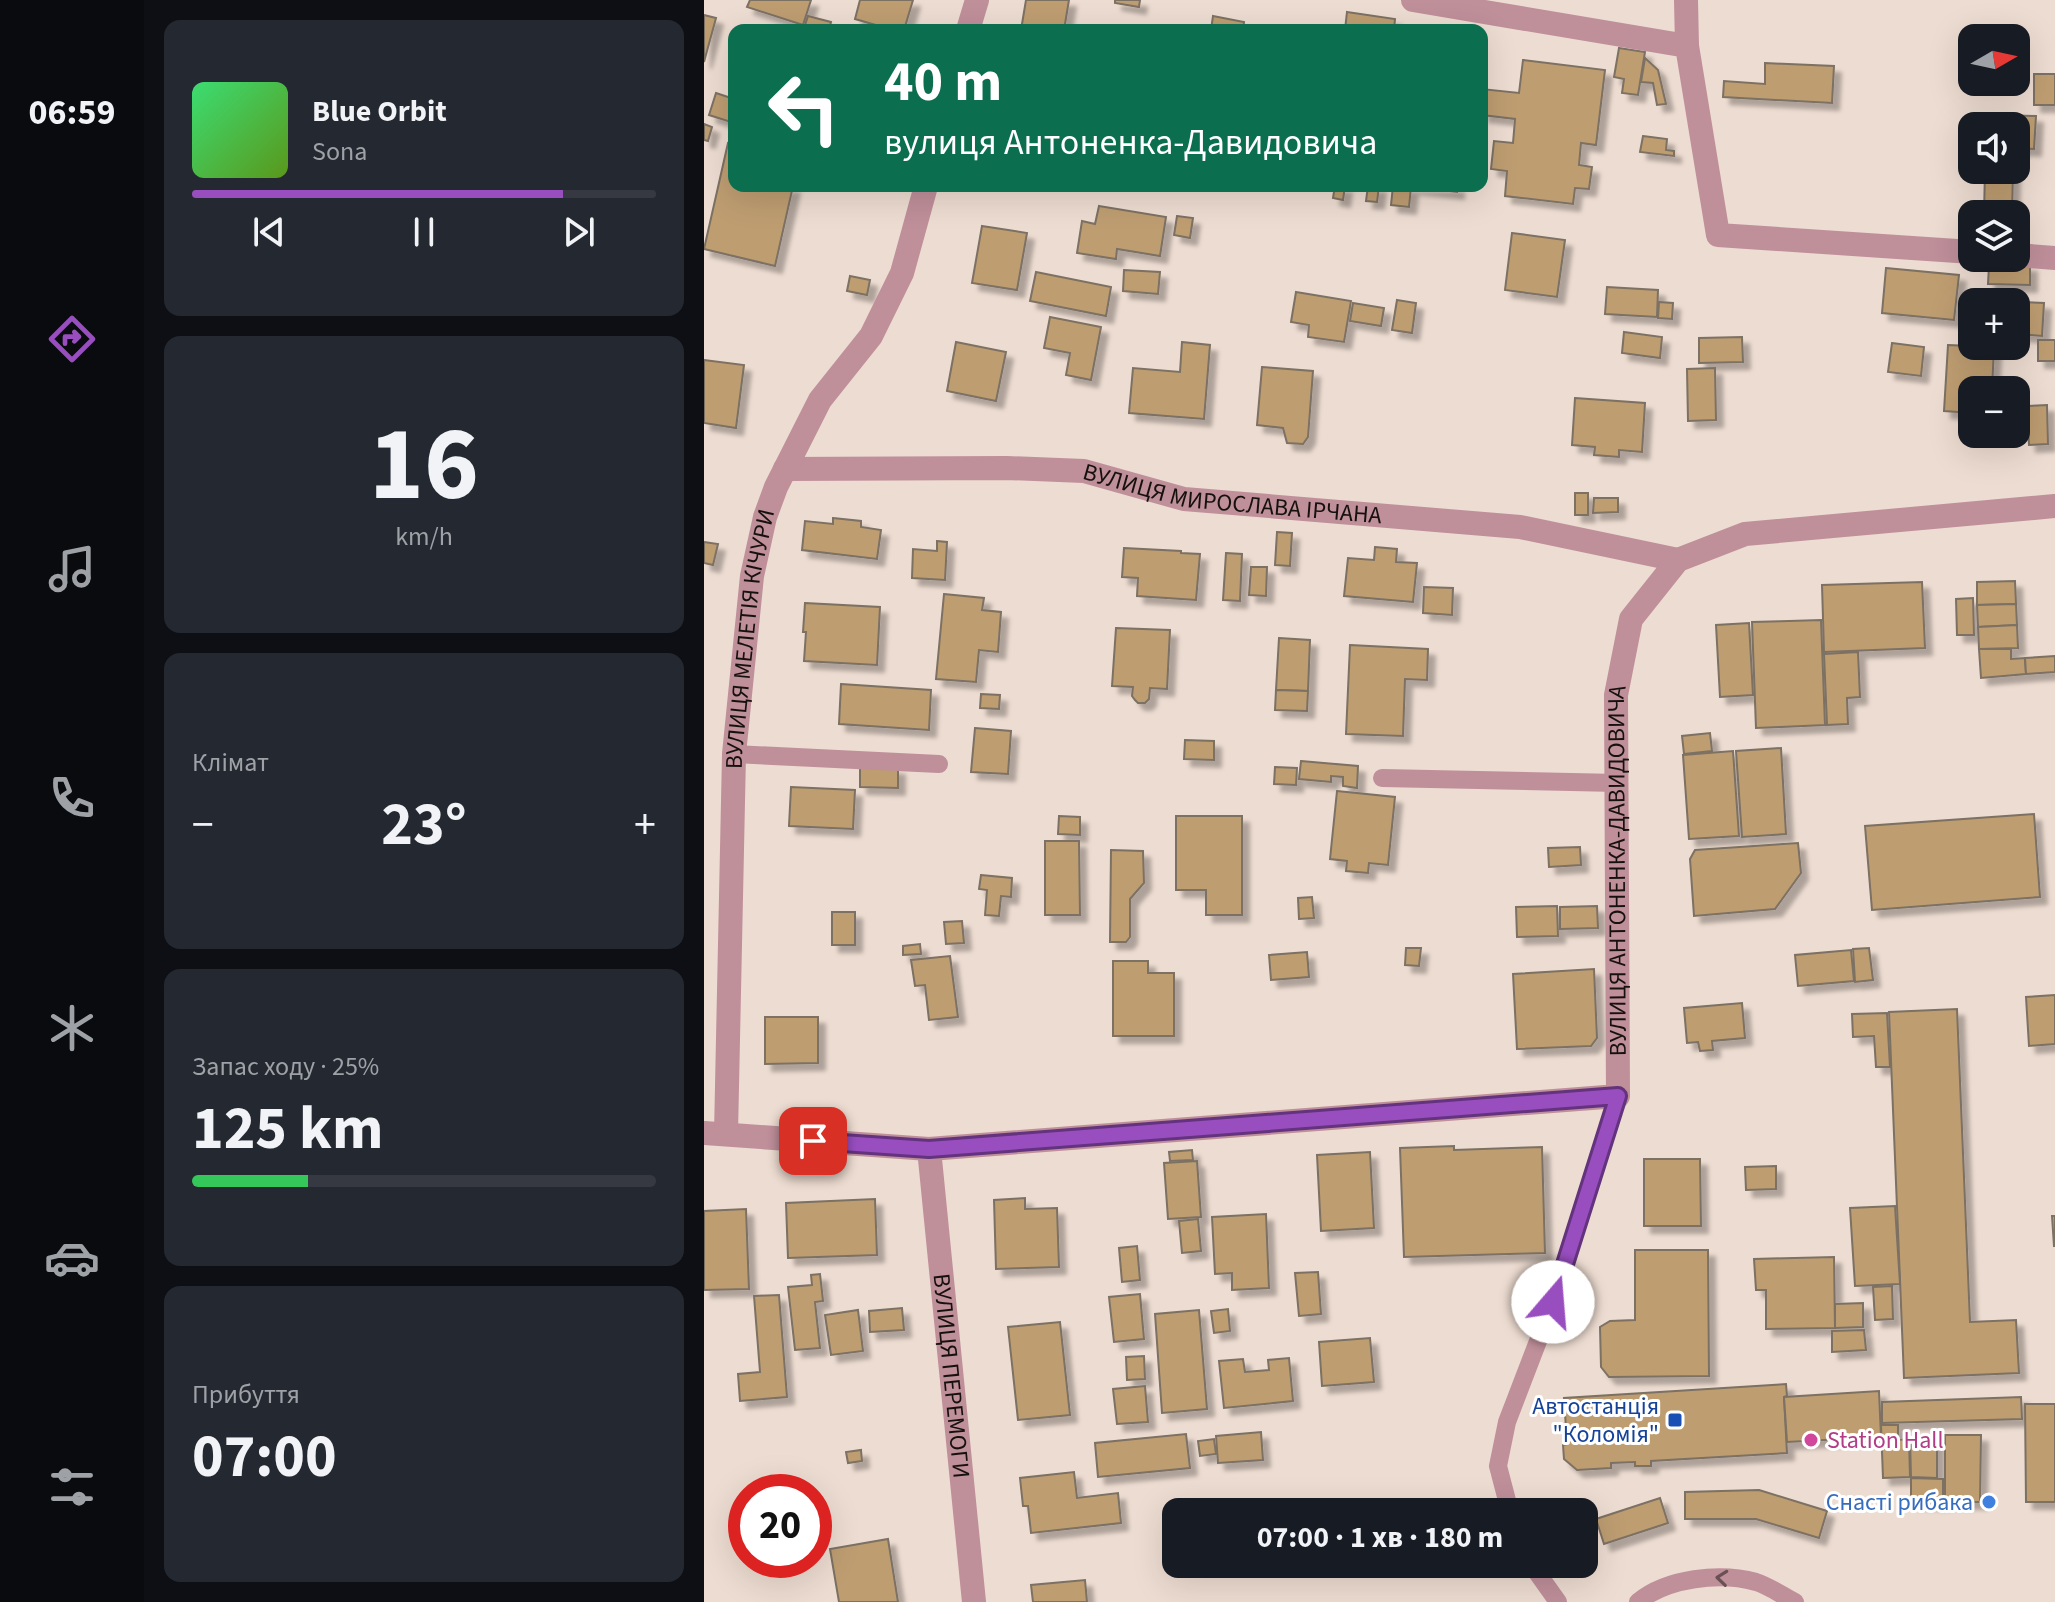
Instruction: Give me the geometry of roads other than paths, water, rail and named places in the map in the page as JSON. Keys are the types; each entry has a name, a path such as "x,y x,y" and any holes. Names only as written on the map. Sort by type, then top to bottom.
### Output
{"street":[{"path":"970,24 977,0"},
{"path":"1413,0 1687,46"},
{"path":"1686,0 1687,46 1718,235 1958,251"},
{"name":"ВУЛИЦЯ МЕЛЕТІЯ КІЧУРИ","path":"715,1134 734,754 752,576 765,517 820,400 878,323 902,273 924,192"},
{"path":"2030,256 2055,258"},
{"name":"ВУЛИЦЯ МИРОСЛАВА ІРЧАНА","path":"785,469 1007,468 1084,471 1184,499 1520,527 1678,560"},
{"path":"1678,560 1745,534 2055,506"},
{"name":"ВУЛИЦЯ АНТОНЕНКА-ДАВИДОВИЧА","path":"1618,1096 1616,695 1631,619 1678,560"},
{"path":"715,1134 929,1149 1618,1096"},
{"name":"ВУЛИЦЯ ПЕРЕМОГИ","path":"929,1149 974,1602"}],"lane":[{"path":"734,754 939,764"},
{"path":"1382,778 1618,783"},
{"path":"1506,1498 1498,1466 1507,1422 1553,1302 1618,1096"},
{"path":"1638,1602 1649,1593 1703,1576 1758,1582 1795,1602"},
{"path":"1541,1578 1558,1602"}],"place":[{"name":"Автостанція \"Коломія\"","path":"1675,1420"},
{"name":"Station Hall","path":"1811,1440"},
{"name":"Снасті рибака","path":"1989,1502"}]}
